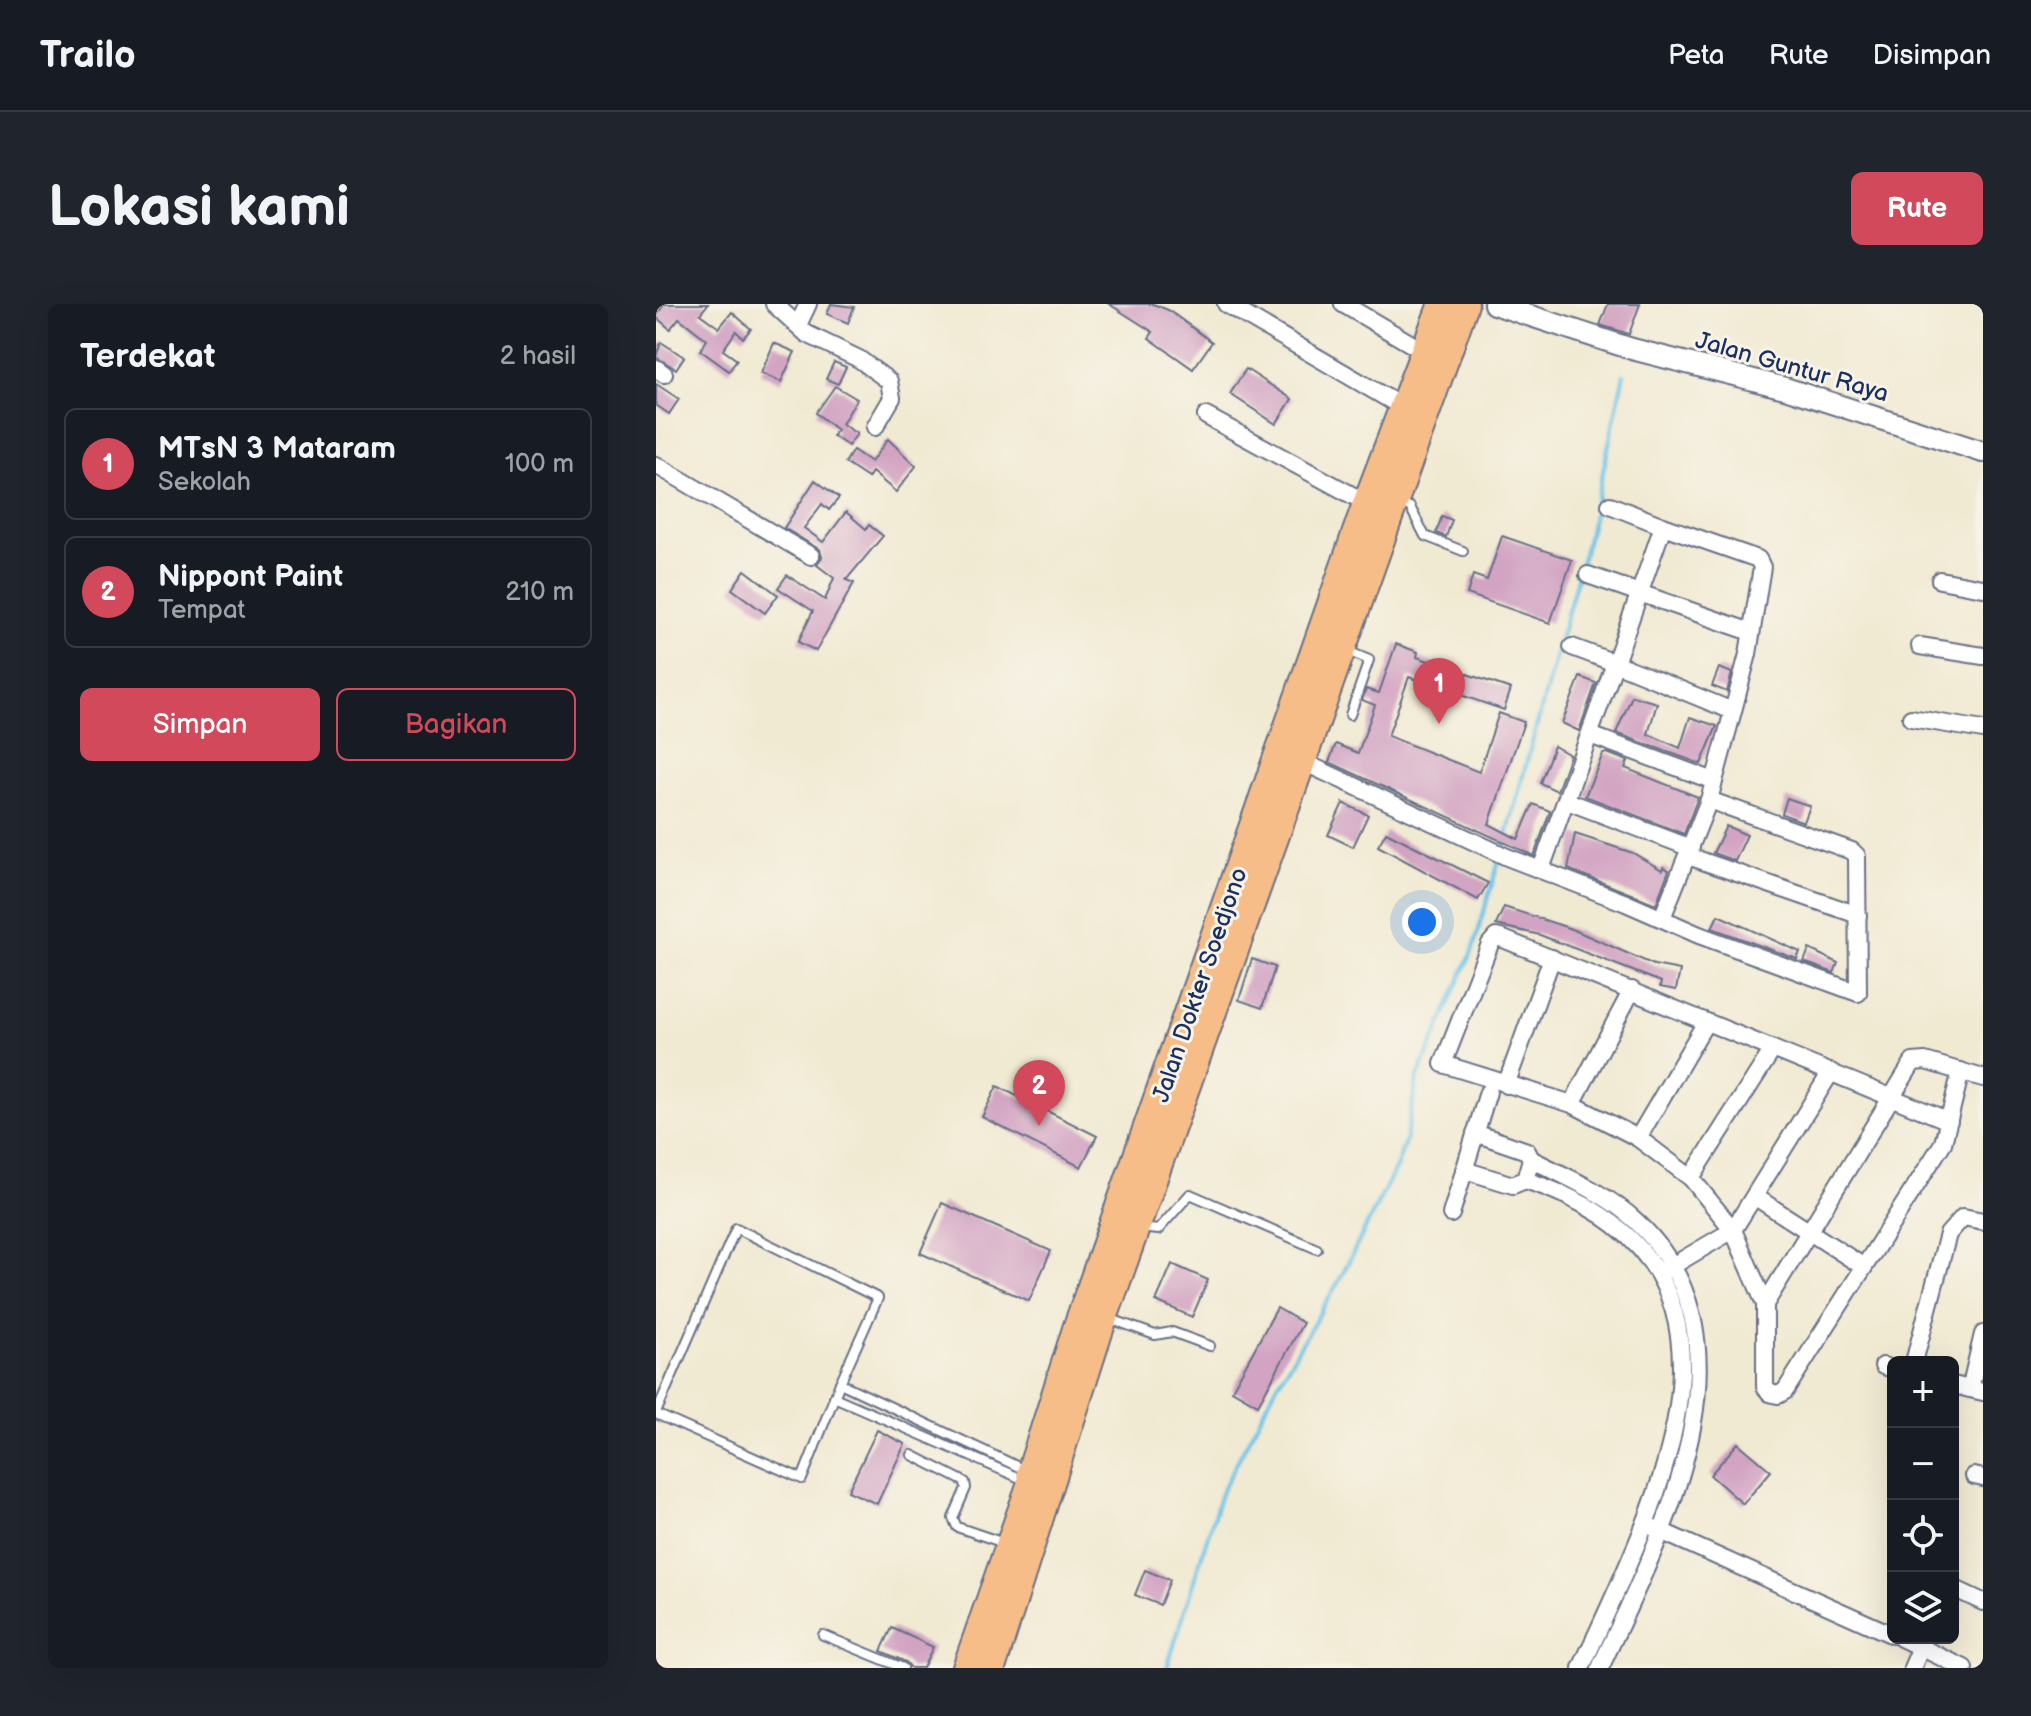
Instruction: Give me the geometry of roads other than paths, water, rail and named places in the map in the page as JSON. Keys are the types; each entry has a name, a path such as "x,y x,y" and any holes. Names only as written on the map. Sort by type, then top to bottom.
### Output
{"highway":[{"name":"Jalan Dokter Soedjono","path":"1218,966 1301,761 1340,649 1377,504 1398,405 1420,349 1443,304"},
{"name":"Jalan Dokter Soedjono","path":"967,1668 1031,1478 1095,1316 1377,504 1464,304"},
{"name":"Jalan Dokter Soedjono","path":"991,1668 1095,1316 1135,1227 1206,999"}],"street":[{"path":"774,304 811,337 866,364 891,384 891,402 875,427"},
{"path":"798,325 808,304"},
{"path":"1226,304 1398,405"},
{"path":"1343,304 1420,349"},
{"name":"Jalan Guntur Raya","path":"1494,304 1628,348 1785,388 1983,452"},
{"path":"1206,416 1331,485 1377,504"},
{"path":"656,465 811,556"},
{"path":"1610,505 1758,559 1761,572 1733,711 1709,800 1662,918"},
{"path":"1541,869 1663,526"},
{"path":"1588,575 1751,632"},
{"path":"1940,580 1983,588"},
{"path":"1920,646 1983,656"},
{"path":"1572,647 1733,711"},
{"path":"1911,718 1983,730"},
{"path":"1590,735 1714,781"},
{"path":"1301,761 1507,857 1856,993 1860,987 1858,858 1852,851 1709,800"},
{"path":"1567,801 1690,852 1858,915"},
{"path":"1949,1121 1496,937 1490,944 1444,1060 1447,1067 1572,1104 1638,1138 1691,1178 1733,1230 1765,1304 1765,1387 1770,1393 1778,1395 1785,1391 1943,1143 1949,1121 1961,1071"},
{"path":"1506,1085 1552,958"},
{"path":"1572,1104 1632,990"},
{"path":"1638,1138 1706,1022"},
{"path":"1691,1178 1773,1049"},
{"path":"1765,1304 1913,1062 1925,1061 1983,1078"},
{"path":"1658,1273 1733,1230 1757,1198 1831,1072"},
{"path":"1451,1214 1488,1092"},
{"path":"1475,1133 1522,1147 1531,1159 1602,1196 1636,1221 1674,1265 1687,1297 1696,1340 1694,1428 1662,1531 1600,1668"},
{"path":"1525,1180 1531,1159"},
{"path":"1464,1170 1513,1185 1525,1180 1596,1211 1628,1234 1658,1273 1672,1304 1680,1341 1681,1394 1675,1431 1645,1524 1581,1668"},
{"path":"1757,1198 1864,1267"},
{"path":"1916,1356 1948,1234 1963,1217 1983,1221"},
{"path":"1977,1391 1983,1334"},
{"path":"1645,1524 1887,1632"},
{"path":"1959,1591 1983,1602"},
{"path":"1912,1668 1923,1644"},
{"path":"1925,1644 1964,1668"}],"lane":[{"path":"1377,504 1410,507 1425,536 1463,551"},
{"path":"1340,649 1369,660 1350,715"},
{"path":"1135,1227 1158,1230 1190,1194 1317,1249"},
{"path":"736,1228 878,1298 840,1383 802,1479 656,1413 736,1228"},
{"path":"1095,1316 1155,1335 1172,1332 1210,1346"},
{"path":"840,1383 1031,1478"},
{"path":"834,1397 1031,1478"},
{"path":"912,1455 965,1482 966,1488 953,1518 957,1527 1007,1545"},
{"path":"823,1635 903,1668"}],"waterway":[{"path":"1503,849 1591,527 1624,374"},
{"path":"1167,1668 1221,1493 1277,1385 1339,1281 1397,1165 1405,1142 1417,1079 1473,949 1500,857"}],"place":[{"name":"MTsN 3 Mataram","path":"1439,724"},
{"name":"Nippont Paint","path":"1039,1126"}]}
